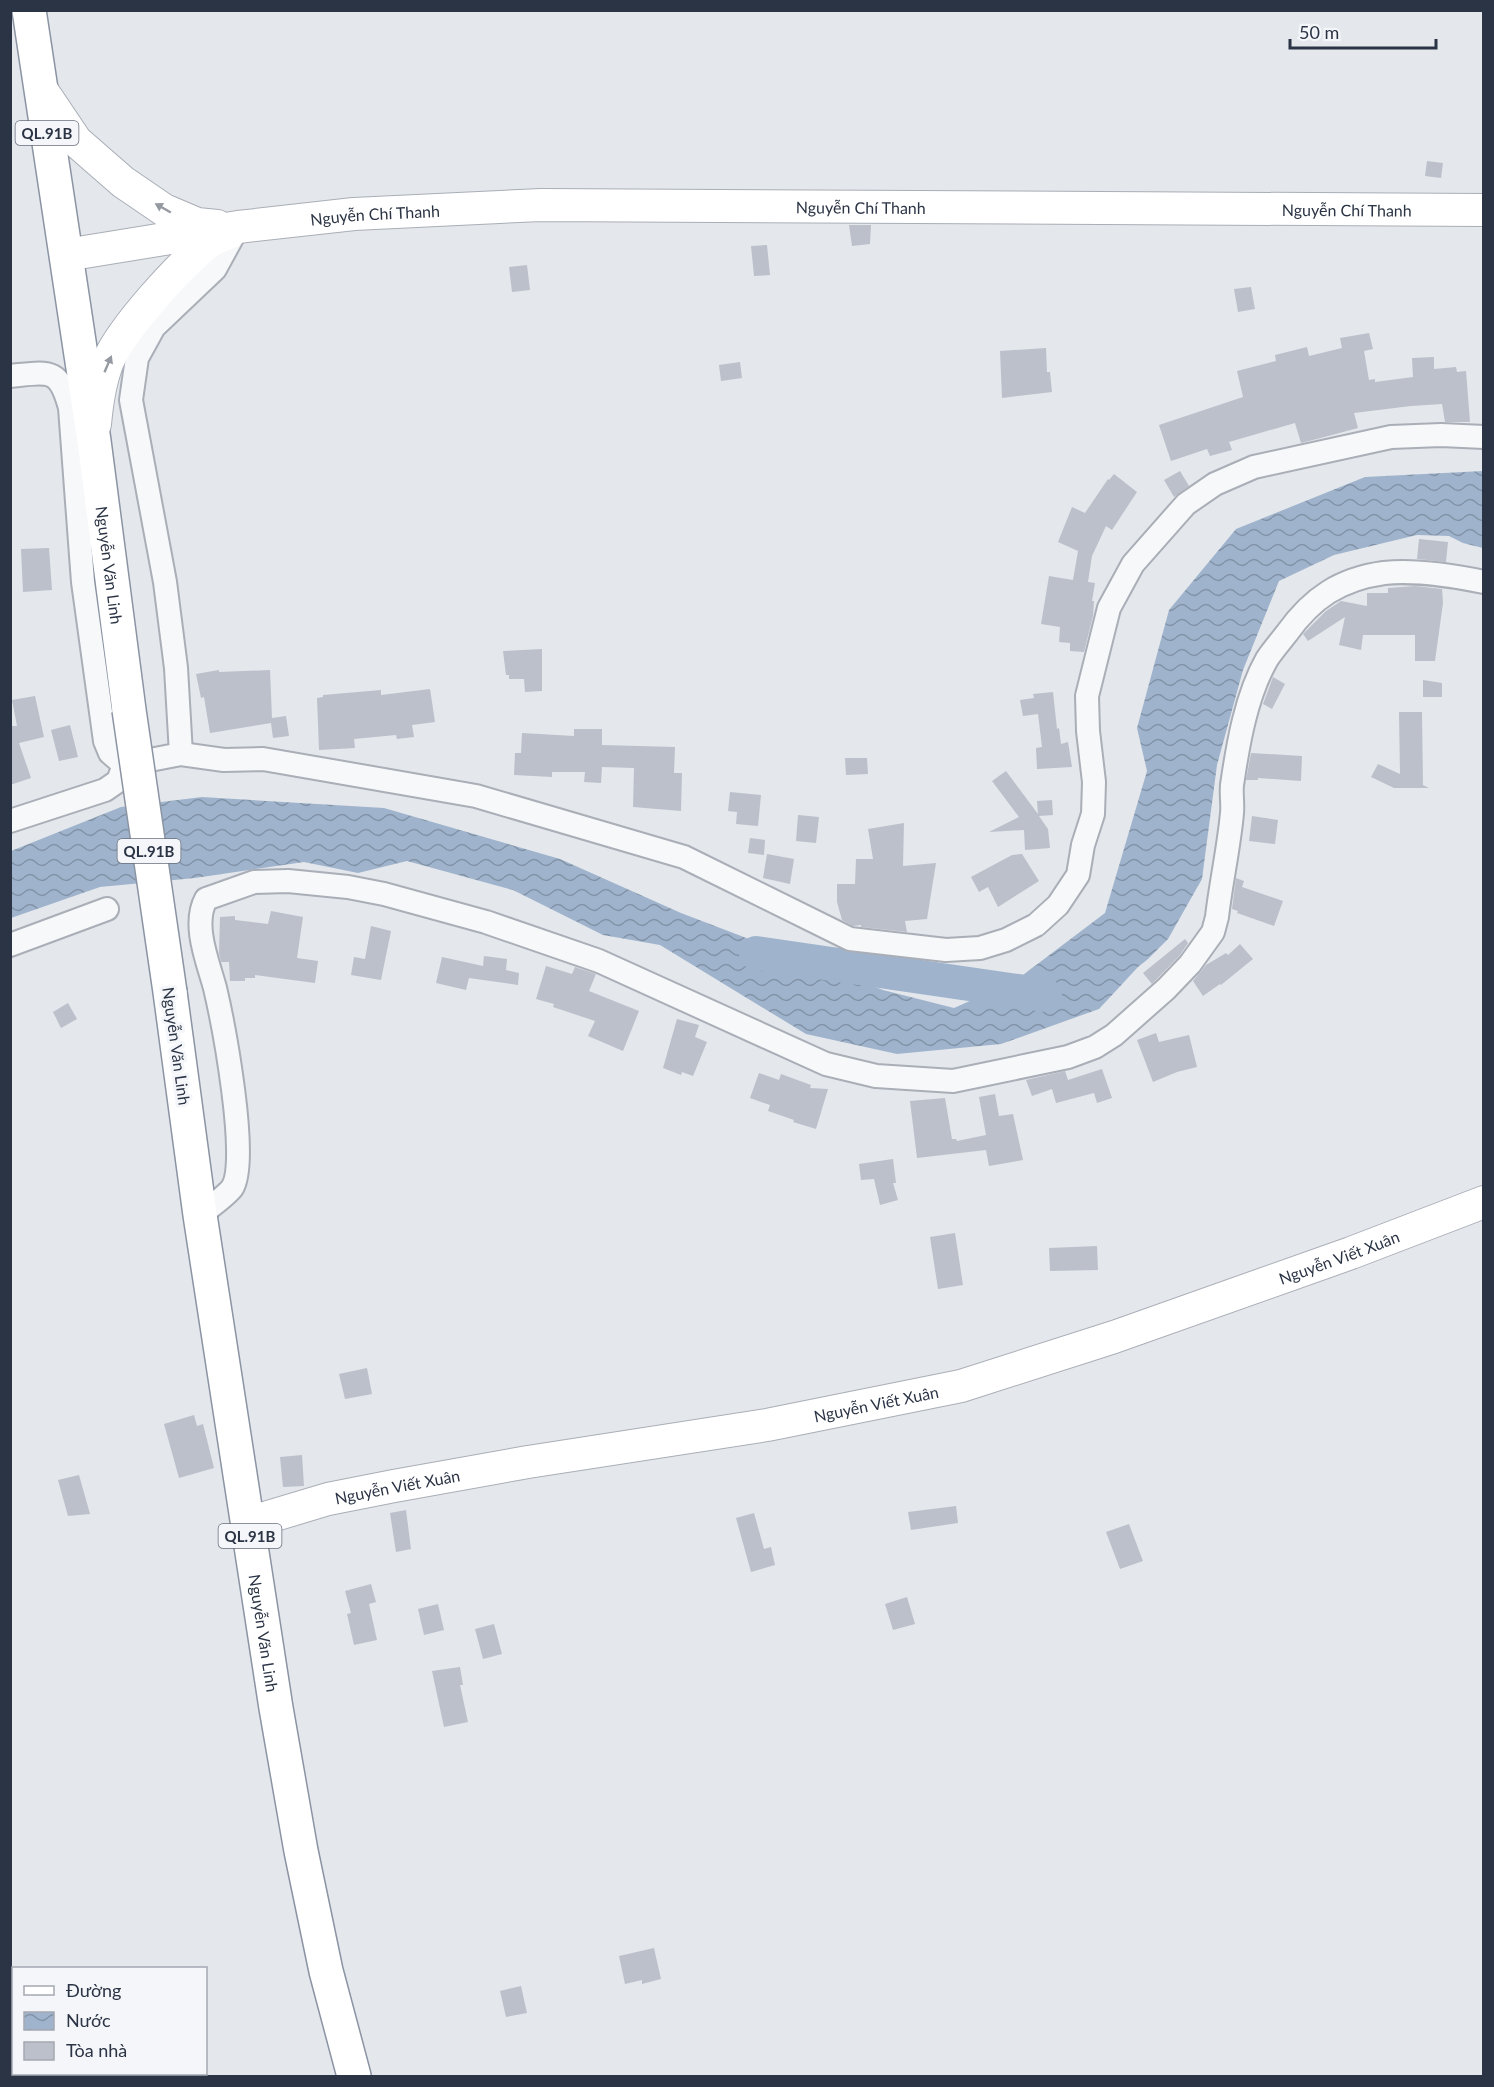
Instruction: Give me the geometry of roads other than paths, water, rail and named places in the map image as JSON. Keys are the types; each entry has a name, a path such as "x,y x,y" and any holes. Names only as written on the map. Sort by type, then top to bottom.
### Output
{"highway":[{"name":"Nguyễn Văn Linh","path":"29,10 66,255 88,457 129,710 200,1215 276,1708 301,1851 326,1971 354,2076"}],"main road":[{"name":"Nguyễn Chí Thanh","path":"41,89 76,141 123,182 164,210 197,224 238,227"},
{"name":"Nguyễn Chí Thanh","path":"66,255 238,227 354,214 541,205 1484,210"},
{"name":"Nguyễn Chí Thanh","path":"88,457 97,395 109,360 125,334 177,272 210,242 238,227"},
{"name":"Nguyễn Viết Xuân","path":"248,1523 328,1499 394,1486 528,1462 767,1425 961,1386 1135,1330 1351,1253 1484,1202"}],"street":[{"path":"181,754 176,668 165,582 130,400 137,358 154,327 215,268 238,227"},
{"path":"10,376 39,373 54,375 59,380 88,457 83,582 105,741 110,753 124,765"},
{"path":"124,765 181,754 224,760 263,759 476,796 684,857 850,939 946,950 980,948 1006,940 1036,925 1058,905 1078,875 1083,845 1093,813 1094,782 1088,731 1088,696 1109,608 1133,564 1186,504 1215,484 1254,467 1391,437 1441,435 1484,437"},
{"path":"200,1215 232,1188 239,1157 234,1097 201,929 201,910 206,899 254,882 288,881 348,887 384,894 486,922 599,961 826,1065 876,1076 953,1081 1068,1057 1095,1047 1114,1035 1166,989 1190,964 1213,932 1232,813 1232,787 1248,706 1256,682 1268,658 1299,616 1315,600 1336,587 1377,574 1408,573 1450,576 1484,582"},
{"path":"10,821 105,790 118,781 124,765"},
{"path":"10,945 107,909"}],"water":[{"path":"1483,471 1483,548 1463,543 1449,536 1417,535 1334,555 1279,581 1243,670 1217,765 1202,879 1168,939 1099,1009 1001,1044 897,1054 806,1034 660,945 603,935 513,890 407,861 358,873 304,862 195,878 100,887 11,918 11,851 121,807 202,797 384,808 560,859 681,913 883,990 954,1008 1015,981 1105,913 1147,771 1137,728 1169,610 1236,529 1365,477"}],"waterway":[{"path":"756,953 1045,995"}]}
